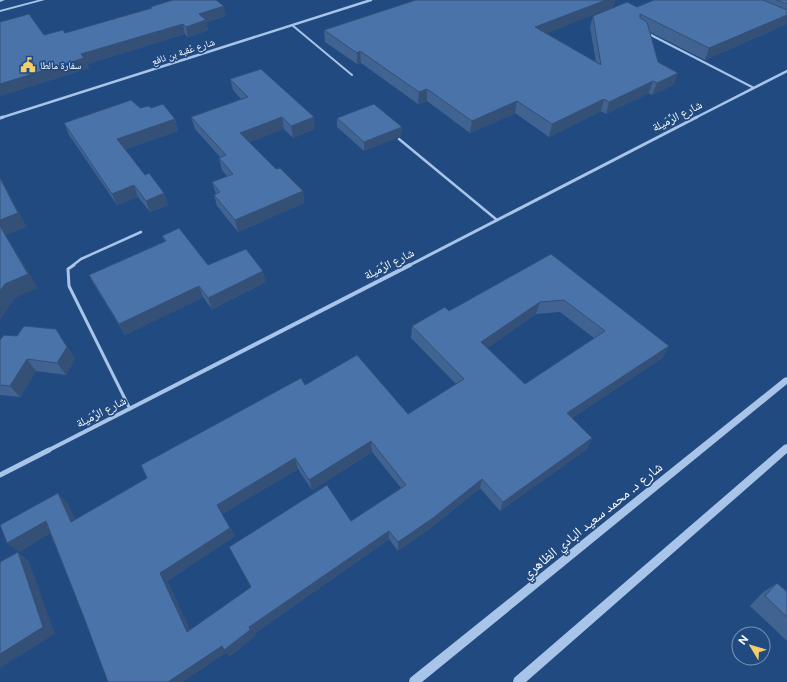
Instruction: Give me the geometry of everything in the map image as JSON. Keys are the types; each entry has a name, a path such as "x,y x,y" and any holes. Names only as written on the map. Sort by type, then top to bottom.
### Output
{"street":[{"path":"0,11 43,0"},
{"name":"شارع عُقبة بن نافع","path":"0,118 372,0"},
{"name":"شارع الرِّمَيلة","path":"0,475 787,71"},
{"name":"شارع د. محمد سعيد البادي الظاهري","path":"414,682 787,380"},
{"path":"518,682 787,448"}],"lane":[{"path":"292,25 352,74"},
{"path":"645,32 754,88"},
{"path":"399,139 497,220"},
{"path":"130,409 69,286 68,270 80,259 141,232"}],"building":[{"path":"173,0 216,0 224,6 199,14 206,20 186,27 183,24 81,54 84,58 0,84 0,22 29,14 44,35 63,30 65,33 152,8 150,7"},
{"path":"416,0 606,0 535,27 601,65 593,16 627,2 637,7 654,0 763,0 787,10 787,15 709,48 640,14 640,18 647,22 658,62 678,73 657,83 653,81 609,102 604,99 552,124 517,101 472,121 427,89 419,92 360,51 357,53 324,30"},
{"path":"776,0 787,0 787,4"},
{"path":"261,69 314,117 291,126 282,117 240,133 276,169 280,168 303,191 235,220 214,195 220,192 212,182 233,174 219,158 226,155 191,117 248,97 230,79"},
{"path":"131,100 140,108 149,106 151,108 163,104 175,119 117,139 145,175 149,173 164,193 146,201 134,185 112,194 64,123"},
{"path":"374,104 402,127 364,142 337,118"},
{"path":"0,178 18,213 0,220"},
{"path":"0,226 28,274 5,284 0,291"},
{"path":"179,228 208,265 246,249 263,271 208,298 199,286 119,324 89,275 166,241 162,236"},
{"path":"551,254 669,346 567,413 592,438 503,502 482,479 433,518 398,542 389,531 249,627 250,630 224,650 222,646 168,682 108,682 46,521 7,543 0,525 58,493 71,522 147,478 141,465 301,378 305,385 357,355 408,414 464,379 412,326 445,307 449,311","holes":["564,300 605,331 525,384 481,342 540,302","371,441 406,485 351,521 327,485 229,547 251,587 187,632 160,573 230,528 217,505 295,458 309,480"]},
{"path":"24,326 56,329 67,347 57,363 27,359 10,386 0,385 0,340 4,335 17,336"},
{"path":"18,552 43,627 0,654 0,562"},
{"path":"777,583 787,592 787,617 765,596"}],"place":[{"name":"سفارة مالطا","path":"28,65"}]}
